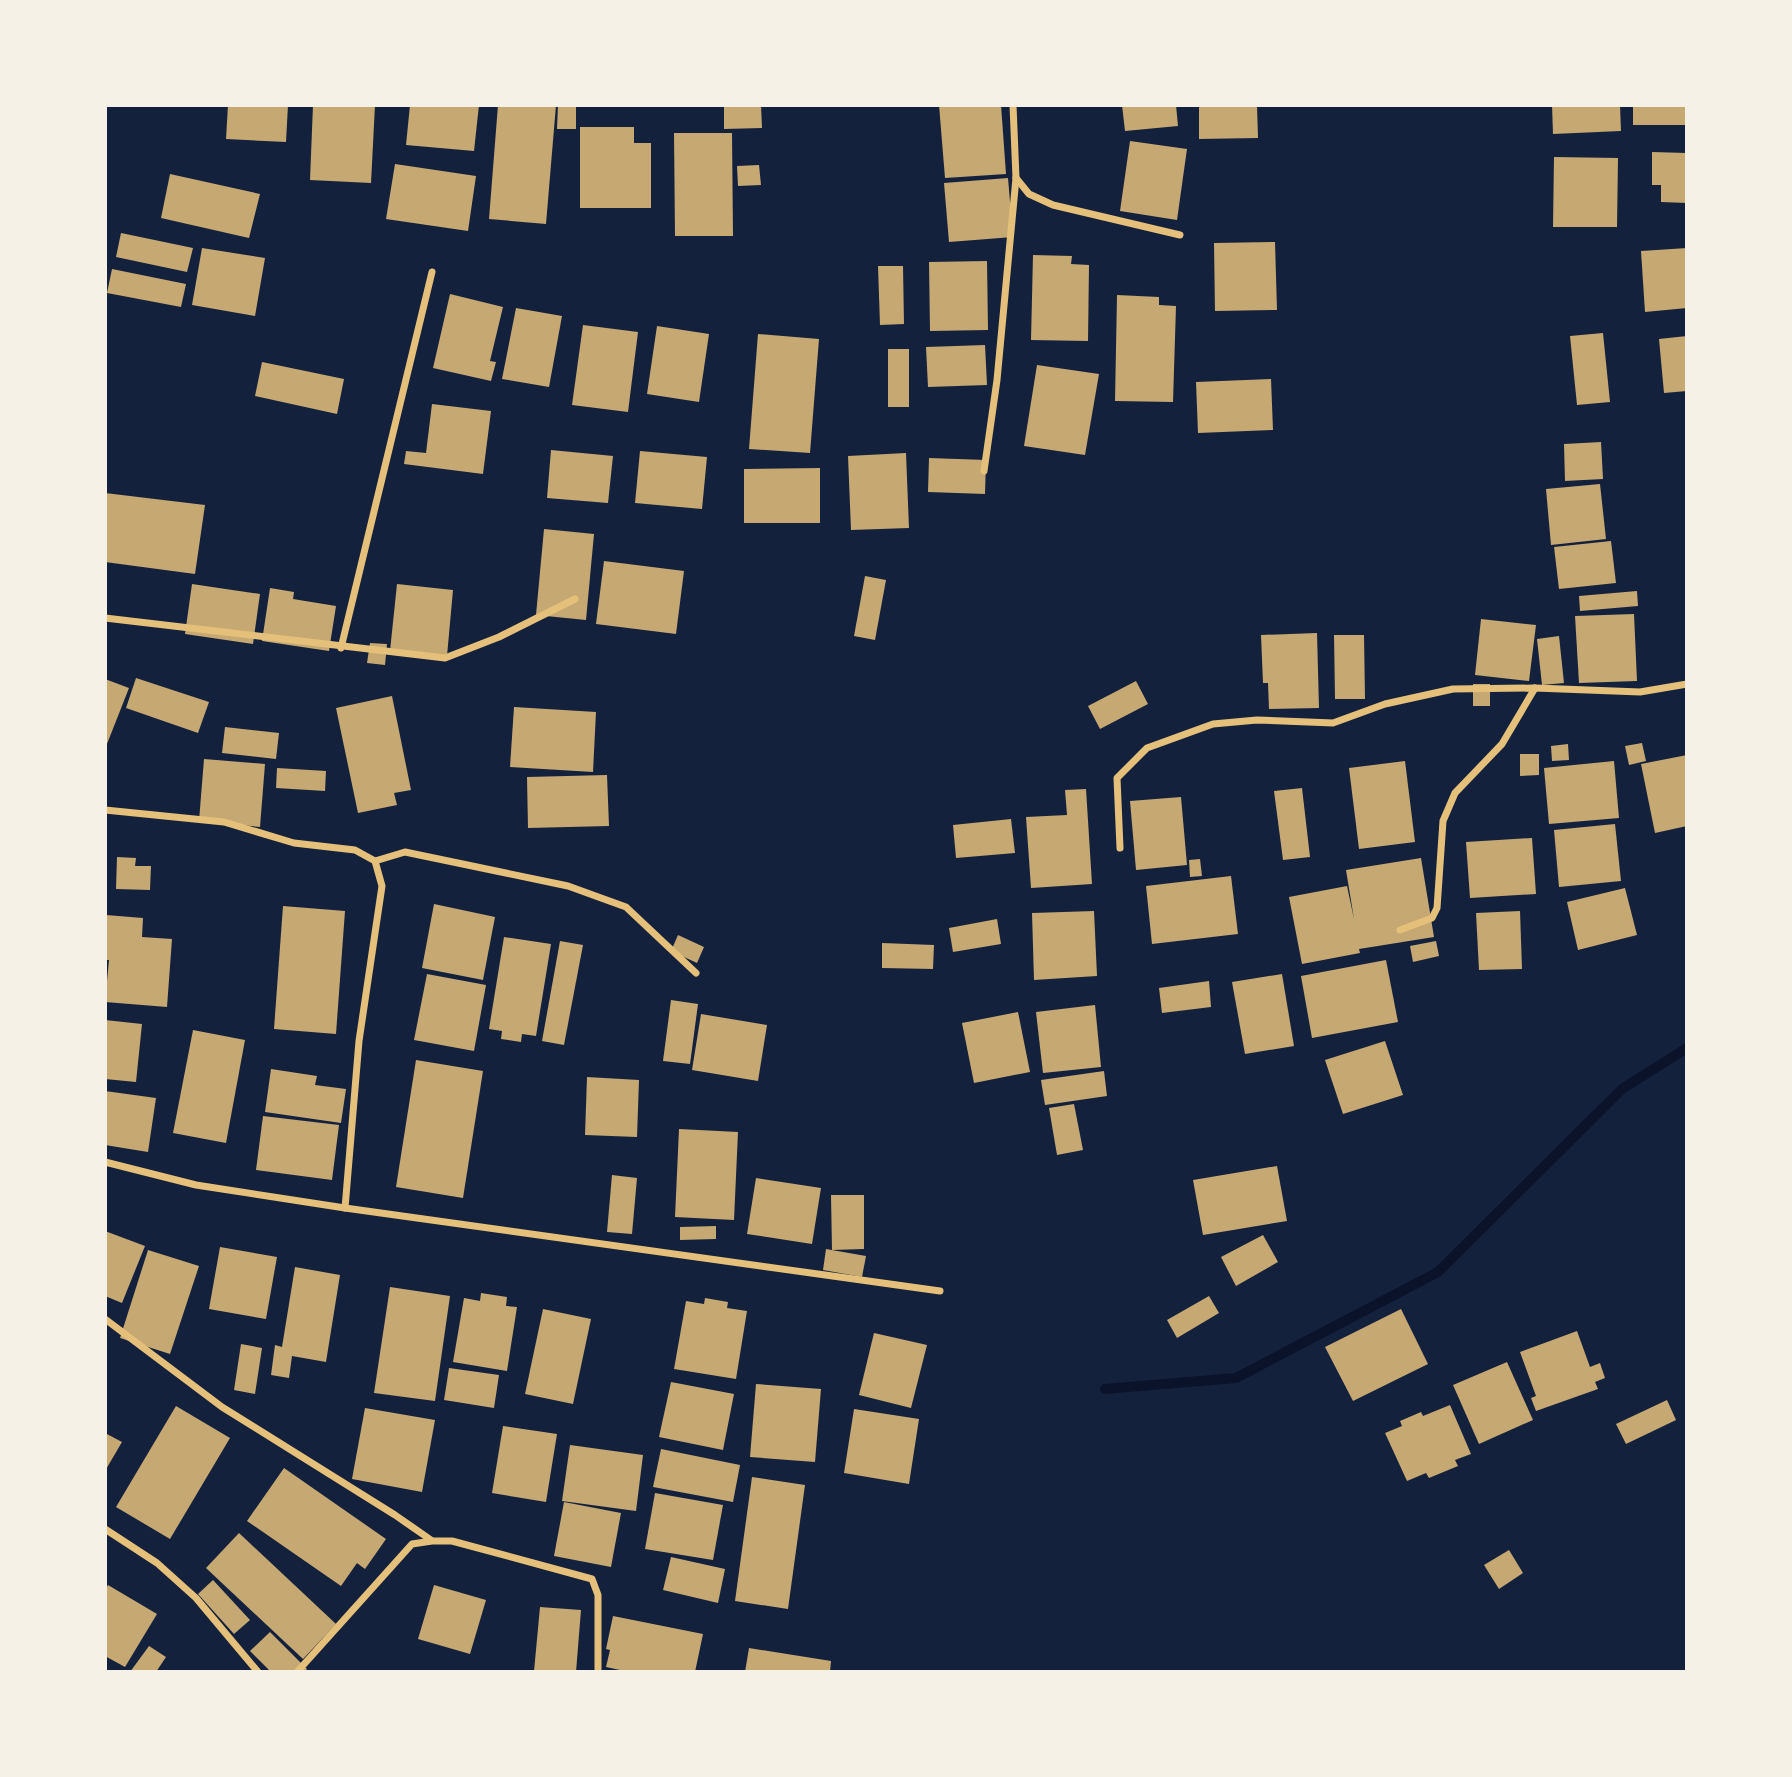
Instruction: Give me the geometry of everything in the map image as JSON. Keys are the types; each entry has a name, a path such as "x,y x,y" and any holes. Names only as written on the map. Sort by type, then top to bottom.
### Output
{"street":[{"path":"984,471 997,380 1016,178 1013,105"},
{"path":"1016,178 1030,194 1053,205 1180,234"},
{"path":"341,648 432,272"},
{"path":"105,618 341,648 445,658 499,637 575,598"},
{"path":"1120,848 1117,778 1147,748 1213,724 1257,720 1333,723 1385,704 1453,689 1535,688 1640,692 1687,684"},
{"path":"1400,930 1432,918 1437,908 1443,821 1455,793 1502,744 1535,688"},
{"path":"105,810 224,822 294,843 355,850 375,861 405,852 580,890 626,907 696,973"},
{"path":"345,1208 359,1041 382,886 375,861"},
{"path":"105,1162 196,1185 940,1291"},
{"path":"105,1319 222,1407 432,1541"},
{"path":"105,1529 157,1563 196,1598 258,1672"},
{"path":"297,1672 412,1544 432,1541 452,1541 592,1579 598,1595 598,1672"}],"building":[{"path":"228,105 288,105 286,142 226,139"},
{"path":"313,105 375,105 371,183 310,180"},
{"path":"410,105 479,105 474,151 406,145"},
{"path":"498,105 556,105 546,224 489,219"},
{"path":"558,105 576,105 576,129 557,129"},
{"path":"724,105 761,105 762,128 724,129"},
{"path":"939,105 1001,105 1006,174 945,178"},
{"path":"1122,105 1176,105 1178,126 1125,131"},
{"path":"1199,105 1257,105 1258,138 1199,139"},
{"path":"1552,105 1620,105 1621,131 1553,134"},
{"path":"1633,105 1687,105 1687,125 1633,125"},
{"path":"580,127 634,127 634,143 651,143 651,208 580,208"},
{"path":"674,133 732,133 733,236 675,236"},
{"path":"1130,141 1187,149 1177,220 1120,211"},
{"path":"1652,152 1687,153 1687,203 1661,202 1661,185 1652,185"},
{"path":"1554,157 1618,158 1617,227 1553,227"},
{"path":"395,164 476,176 468,231 386,219"},
{"path":"759,165 761,185 738,186 737,166"},
{"path":"170,174 260,194 249,238 161,218"},
{"path":"1008,178 1013,237 949,242 944,183"},
{"path":"121,233 193,248 187,272 116,257"},
{"path":"1275,242 1277,310 1215,311 1214,243"},
{"path":"202,248 265,258 255,316 192,305"},
{"path":"1687,248 1687,308 1645,312 1641,251"},
{"path":"1033,255 1072,256 1071,264 1089,265 1088,341 1031,340"},
{"path":"987,261 988,330 930,331 929,262"},
{"path":"878,266 903,266 904,324 880,325"},
{"path":"112,269 186,284 181,307 107,293"},
{"path":"450,294 503,307 490,361 496,362 491,381 433,368"},
{"path":"1117,295 1159,297 1159,305 1176,306 1173,402 1115,401"},
{"path":"516,308 562,316 549,387 502,379"},
{"path":"583,325 638,332 628,412 572,405"},
{"path":"657,326 709,334 699,402 647,394"},
{"path":"1603,333 1610,402 1577,405 1570,336"},
{"path":"758,334 819,339 810,453 749,449"},
{"path":"1687,336 1687,391 1664,393 1659,339"},
{"path":"985,345 987,385 928,387 926,347"},
{"path":"888,349 909,349 909,407 888,407"},
{"path":"262,362 344,379 337,414 255,396"},
{"path":"1037,365 1099,374 1085,455 1024,446"},
{"path":"1271,379 1273,430 1198,433 1196,382"},
{"path":"432,404 491,411 483,474 404,464 406,451 426,453"},
{"path":"1601,442 1603,479 1565,481 1564,444"},
{"path":"551,450 613,456 608,503 547,498"},
{"path":"640,451 707,457 702,509 635,503"},
{"path":"906,453 909,528 851,530 848,456"},
{"path":"929,458 986,460 985,494 928,492"},
{"path":"820,468 820,523 744,523 744,469"},
{"path":"1600,484 1606,539 1551,545 1546,489"},
{"path":"105,493 205,505 195,574 105,562"},
{"path":"544,529 594,534 586,620 536,615"},
{"path":"1611,541 1616,583 1559,589 1554,547"},
{"path":"604,561 684,571 676,634 596,624"},
{"path":"865,576 886,580 875,640 854,636"},
{"path":"192,584 260,594 253,644 185,634"},
{"path":"397,584 453,590 447,656 390,651"},
{"path":"270,588 294,592 293,599 336,606 329,651 262,641"},
{"path":"1637,591 1638,606 1580,611 1579,596"},
{"path":"1634,614 1637,681 1579,683 1575,616"},
{"path":"1481,619 1536,625 1529,681 1475,675"},
{"path":"1317,633 1319,708 1269,709 1268,683 1263,683 1261,635"},
{"path":"1334,635 1364,635 1365,699 1335,699"},
{"path":"1559,636 1564,683 1542,685 1537,639"},
{"path":"370,643 387,644 385,665 367,663"},
{"path":"136,678 209,702 198,733 126,708"},
{"path":"105,679 129,688 105,749"},
{"path":"1136,681 1148,704 1100,729 1088,706"},
{"path":"1473,684 1490,684 1490,706 1473,706"},
{"path":"392,696 411,790 394,793 397,805 358,813 336,708"},
{"path":"514,707 596,712 593,772 510,767"},
{"path":"225,727 279,733 276,759 222,753"},
{"path":"1642,743 1646,761 1629,765 1625,746"},
{"path":"1568,744 1569,760 1552,761 1551,746"},
{"path":"1520,754 1539,754 1539,775 1520,776"},
{"path":"1687,755 1687,826 1655,833 1641,764"},
{"path":"204,759 265,764 260,827 199,821"},
{"path":"1405,761 1415,842 1359,849 1349,768"},
{"path":"1614,761 1619,818 1549,824 1544,768"},
{"path":"277,768 326,771 325,791 276,788"},
{"path":"607,775 609,826 528,828 527,777"},
{"path":"1302,788 1310,857 1283,860 1274,791"},
{"path":"1086,789 1092,884 1031,888 1026,817 1067,815 1065,790"},
{"path":"1181,797 1187,865 1136,870 1130,801"},
{"path":"1011,819 1015,853 956,858 953,825"},
{"path":"1615,824 1621,881 1559,887 1554,830"},
{"path":"1532,838 1536,894 1470,898 1466,842"},
{"path":"117,857 136,858 135,866 151,866 150,890 116,889"},
{"path":"1421,858 1434,937 1359,949 1360,953 1302,964 1289,897 1347,886 1354,919 1346,870"},
{"path":"1200,859 1202,876 1190,877 1189,860"},
{"path":"1231,876 1238,934 1152,944 1146,886"},
{"path":"1625,888 1637,935 1578,950 1567,902"},
{"path":"434,904 495,917 483,980 422,968"},
{"path":"283,906 345,911 336,1034 274,1029"},
{"path":"1094,911 1097,976 1034,980 1032,913"},
{"path":"1520,911 1522,969 1479,970 1476,913"},
{"path":"106,915 143,918 142,937 172,939 167,1007 105,1002 109,960 105,960"},
{"path":"997,919 1001,944 953,952 949,928"},
{"path":"678,935 704,947 697,963 671,951"},
{"path":"504,937 551,944 536,1036 522,1034 521,1042 501,1039 502,1031 489,1029"},
{"path":"560,941 583,945 564,1045 542,1041"},
{"path":"1436,941 1439,956 1413,962 1410,946"},
{"path":"882,943 934,945 933,969 882,968"},
{"path":"1386,960 1398,1022 1312,1038 1301,976"},
{"path":"427,974 486,985 474,1051 414,1040"},
{"path":"1282,974 1294,1046 1245,1054 1232,982"},
{"path":"1209,981 1211,1007 1162,1013 1159,988"},
{"path":"671,1000 698,1004 690,1064 663,1061"},
{"path":"1095,1005 1101,1067 1043,1073 1036,1012"},
{"path":"1018,1012 1030,1072 974,1083 962,1023"},
{"path":"701,1014 767,1025 758,1081 692,1070"},
{"path":"105,1020 142,1024 136,1082 105,1079"},
{"path":"193,1030 245,1040 226,1143 173,1133"},
{"path":"1385,1041 1403,1095 1343,1114 1325,1060"},
{"path":"416,1060 483,1071 463,1198 396,1187"},
{"path":"271,1069 317,1076 315,1085 346,1089 341,1123 265,1112"},
{"path":"1104,1071 1107,1096 1045,1105 1041,1080"},
{"path":"587,1077 639,1080 637,1137 585,1135"},
{"path":"105,1091 156,1098 148,1152 105,1145"},
{"path":"1074,1104 1083,1150 1057,1155 1049,1108"},
{"path":"263,1116 339,1125 332,1180 256,1170"},
{"path":"679,1129 738,1132 734,1220 675,1217"},
{"path":"1277,1166 1287,1221 1203,1235 1193,1180"},
{"path":"612,1175 637,1178 632,1234 607,1232"},
{"path":"756,1178 821,1188 812,1244 747,1234"},
{"path":"831,1195 864,1195 864,1249 832,1250"},
{"path":"716,1226 716,1239 680,1240 680,1227"},
{"path":"105,1231 145,1246 122,1303 105,1296"},
{"path":"1263,1235 1278,1262 1236,1286 1221,1257"},
{"path":"220,1247 277,1257 266,1319 209,1309"},
{"path":"826,1249 866,1256 862,1277 823,1270"},
{"path":"148,1250 199,1266 170,1354 120,1338"},
{"path":"295,1267 340,1275 326,1362 292,1356 289,1378 271,1375 275,1345 282,1347"},
{"path":"390,1287 450,1296 435,1401 374,1393"},
{"path":"481,1293 507,1297 506,1306 517,1307 507,1371 453,1362 464,1298 480,1301"},
{"path":"1209,1296 1219,1313 1177,1338 1167,1320"},
{"path":"705,1298 728,1302 727,1308 747,1311 736,1379 674,1369 686,1301 704,1304"},
{"path":"543,1309 591,1319 573,1404 525,1394"},
{"path":"1401,1309 1428,1364 1353,1401 1325,1347"},
{"path":"1577,1331 1590,1367 1600,1363 1605,1378 1595,1382 1598,1389 1536,1411 1531,1398 1536,1396 1520,1352"},
{"path":"874,1333 927,1345 911,1408 859,1395"},
{"path":"241,1344 262,1348 255,1394 234,1390"},
{"path":"1507,1362 1533,1420 1479,1444 1453,1385"},
{"path":"449,1368 499,1375 494,1408 444,1400"},
{"path":"671,1382 734,1394 723,1450 659,1437"},
{"path":"756,1384 821,1389 815,1462 750,1457"},
{"path":"1667,1400 1676,1420 1626,1444 1616,1424"},
{"path":"1450,1405 1471,1454 1455,1460 1458,1466 1429,1478 1426,1473 1407,1481 1385,1433 1402,1426 1400,1421 1421,1412 1423,1416"},
{"path":"176,1406 230,1438 170,1539 116,1507"},
{"path":"365,1408 435,1420 422,1492 352,1479"},
{"path":"854,1409 919,1419 909,1484 844,1473"},
{"path":"503,1426 557,1434 546,1502 492,1493"},
{"path":"105,1433 122,1442 105,1471"},
{"path":"570,1445 643,1455 636,1511 562,1501"},
{"path":"661,1449 740,1465 733,1502 653,1487"},
{"path":"284,1468 386,1539 365,1569 357,1563 341,1586 247,1521"},
{"path":"752,1477 805,1485 788,1609 735,1601"},
{"path":"655,1493 723,1505 713,1560 645,1549"},
{"path":"564,1502 621,1513 611,1567 554,1556"},
{"path":"239,1533 336,1624 303,1659 206,1568"},
{"path":"1509,1550 1523,1573 1499,1589 1484,1565"},
{"path":"671,1557 725,1569 718,1603 663,1590"},
{"path":"213,1580 250,1620 234,1634 198,1594"},
{"path":"108,1585 157,1614 125,1667 105,1656 105,1590"},
{"path":"434,1585 486,1600 470,1654 418,1639"},
{"path":"540,1607 581,1610 576,1672 534,1671"},
{"path":"613,1616 703,1634 695,1672 629,1672 606,1667 610,1650 606,1649"},
{"path":"270,1632 307,1669 304,1672 271,1672 250,1651"},
{"path":"149,1646 166,1657 156,1672 130,1672"},
{"path":"749,1648 831,1661 830,1672 745,1672"}],"waterway":[{"path":"1105,1389 1236,1378 1438,1272 1622,1089 1687,1048"}]}
